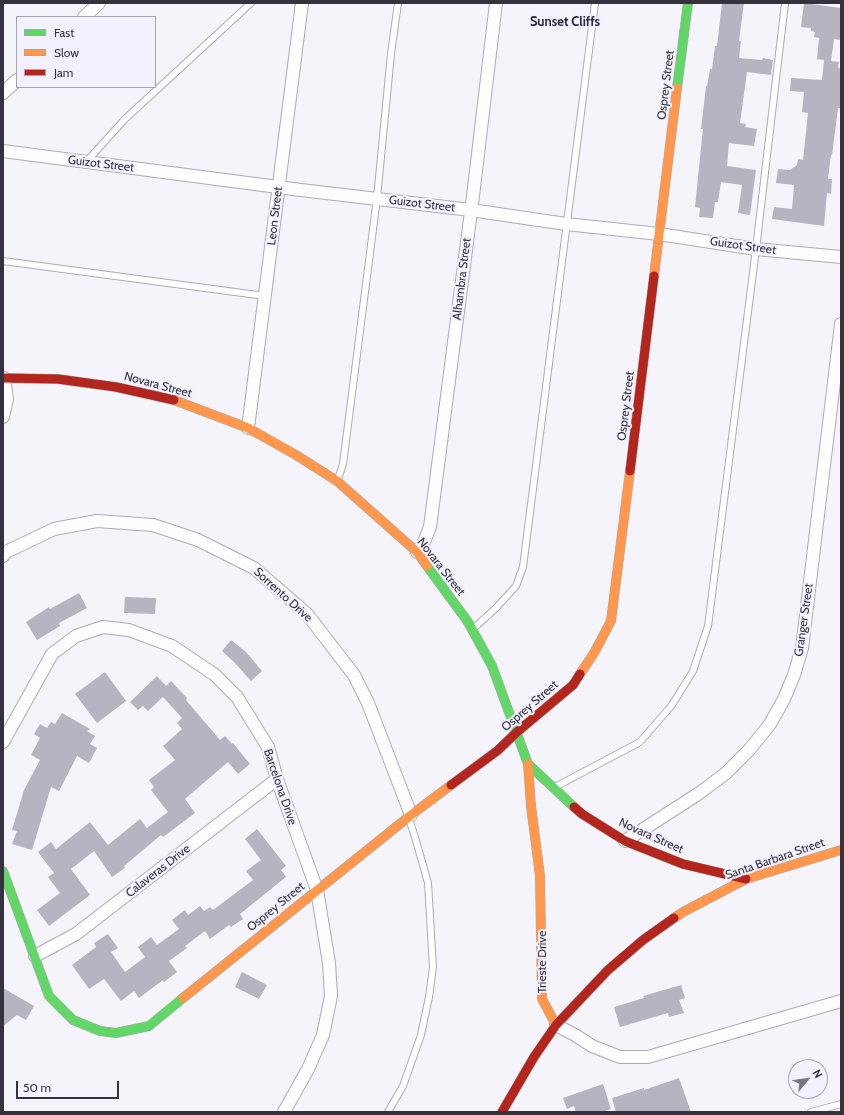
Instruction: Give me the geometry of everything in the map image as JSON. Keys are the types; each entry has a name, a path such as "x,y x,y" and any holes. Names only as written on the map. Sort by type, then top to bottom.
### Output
{"street":[{"path":"85,16 99,3"},
{"name":"Leon Street","path":"248,428 302,3"},
{"name":"Alhambra Street","path":"417,552 424,542 430,527 496,3"},
{"name":"Osprey Street","path":"3,871 49,996 73,1020 100,1031 116,1032 149,1026 410,816 496,751 573,685 594,653 611,620 688,3"},
{"path":"3,93 16,81"},
{"name":"Guizot Street","path":"3,151 278,187 471,210 566,224 659,234 756,249 841,257"},
{"name":"Granger Street","path":"625,840 698,794 725,774 750,749 770,724 784,699 794,675 802,648 841,324"},
{"path":"3,378 7,399 3,417"},
{"name":"Novara Street","path":"3,378 58,379 116,387 178,401 248,428 296,455 337,481 417,552 468,622 492,666 528,764 582,814 625,840 683,864 746,879"},
{"name":"Sorrento Drive","path":"3,556 6,552 54,529 97,520 153,525 198,540 254,568 307,614 354,676 368,703 410,816"},
{"name":"Barcelona Drive","path":"3,742 52,654 76,636 103,627 129,630 172,646 215,675 237,697 268,748 277,779 317,890 329,963 331,996 323,1035 308,1069 284,1112"},
{"name":"Trieste Drive","path":"528,764 531,806 540,876 542,999 556,1025"},
{"name":"Calaveras Drive","path":"35,956 76,934 277,779"},
{"name":"Santa Barbara Street","path":"502,1112 534,1057 556,1025 598,979 643,940 694,906 716,893 746,879 841,850"},
{"path":"556,1025 592,1046 620,1057 648,1057 841,1001"}],"lane":[{"path":"87,162 125,119 251,3"},
{"path":"337,481 344,456 377,198 391,54 398,3"},
{"path":"472,630 496,608 516,586 523,567 595,3"},
{"path":"554,788 640,742 672,705 694,671 708,626 756,249 785,3"},
{"path":"3,261 265,296"},
{"path":"388,1112 403,1086 421,1035 429,997 433,967 428,883 410,816"},
{"path":"811,1112 841,1104"}],"building":[{"path":"722,3 744,3 739,41 741,41 739,58 762,60 763,58 773,60 771,75 747,72 740,123 746,124 745,127 757,129 754,146 729,143 727,166 756,170 750,215 738,213 742,185 721,182 718,202 715,202 713,218 699,217 700,208 695,207 703,129 701,129 706,86 710,69 712,69 715,46 717,46"},
{"path":"804,3 841,8 841,40 834,39 831,61 817,59 819,38 814,37 815,32 811,31 811,28 801,27"},
{"path":"824,60 839,62 838,68 841,68 841,108 838,108 831,155 828,179 832,179 831,194 827,193 824,226 772,219 774,207 792,209 794,185 776,183 778,169 790,170 797,165 798,159 803,160 808,113 802,112 804,92 790,91 791,78 822,80"},
{"path":"79,593 87,608 59,623 60,626 37,640 26,622 49,607 50,609"},
{"path":"125,597 156,598 155,614 124,613"},
{"path":"231,640 246,652 262,671 251,681 222,651"},
{"path":"105,672 126,701 97,723 75,694"},
{"path":"157,676 166,686 171,681 187,698 186,700 220,740 225,736 232,744 233,743 250,764 238,774 228,762 185,799 195,813 163,837 161,835 124,866 125,868 112,877 94,851 71,869 90,895 49,926 37,910 60,893 48,877 54,873 38,852 51,842 56,849 90,822 108,845 140,819 147,828 168,812 151,790 154,787 149,780 175,760 163,746 182,729 177,723 182,718 163,697 148,711 143,706 138,710 130,702"},
{"path":"62,713 90,729 87,731 95,736 90,744 97,748 89,763 77,756 59,791 51,787 32,850 12,844 17,831 12,830 24,790 40,760 31,755 40,738 34,734 40,724 47,728 51,722 55,724"},
{"path":"257,829 286,866 281,870 286,877 240,914 243,919 231,927 229,925 210,939 205,931 185,946 187,948 169,961 177,972 164,982 163,980 139,998 134,991 121,1001 104,979 89,989 72,965 96,947 94,943 108,934 118,948 111,952 125,972 145,957 138,947 151,937 157,945 179,929 172,920 185,910 188,915 200,906 204,911 210,907 213,910 253,880 246,871 261,860 245,839"},
{"path":"242,972 267,985 259,999 235,987"},
{"path":"681,985 685,998 679,1000 684,1013 669,1017 668,1013 620,1027 614,1007 644,998 643,996"},
{"path":"3,988 34,1006 26,1020 17,1015 3,1026"},
{"path":"679,1078 691,1112 616,1112 612,1098 644,1088 644,1090"},
{"path":"603,1084 611,1109 602,1112 576,1112 574,1106 567,1109 563,1098"}],"traffic: fast":[{"path":"677,88 688,3"},
{"path":"427,566 468,622 492,666 528,764 574,807"},
{"path":"3,871 49,996 73,1020 100,1031 116,1033 149,1026 183,998"}],"traffic: slow":[{"path":"654,276 677,88"},
{"path":"174,400 248,428 296,455 337,481 417,552 427,566"},
{"path":"580,674 594,653 611,621 630,471"},
{"path":"528,764 531,806 540,876 542,999 556,1025"},
{"path":"183,998 411,815 451,785"},
{"path":"674,918 746,879 841,850"}],"traffic: jam":[{"path":"630,471 654,276"},
{"path":"3,378 58,379 116,387 174,400"},
{"path":"451,785 497,751 517,732 573,685 580,674"},
{"path":"574,807 582,814 625,841 683,864 746,879"},
{"path":"502,1112 534,1057 556,1025 608,970 643,940 674,918"}],"district":[{"name":"Sunset Cliffs","path":"565,22"}]}
